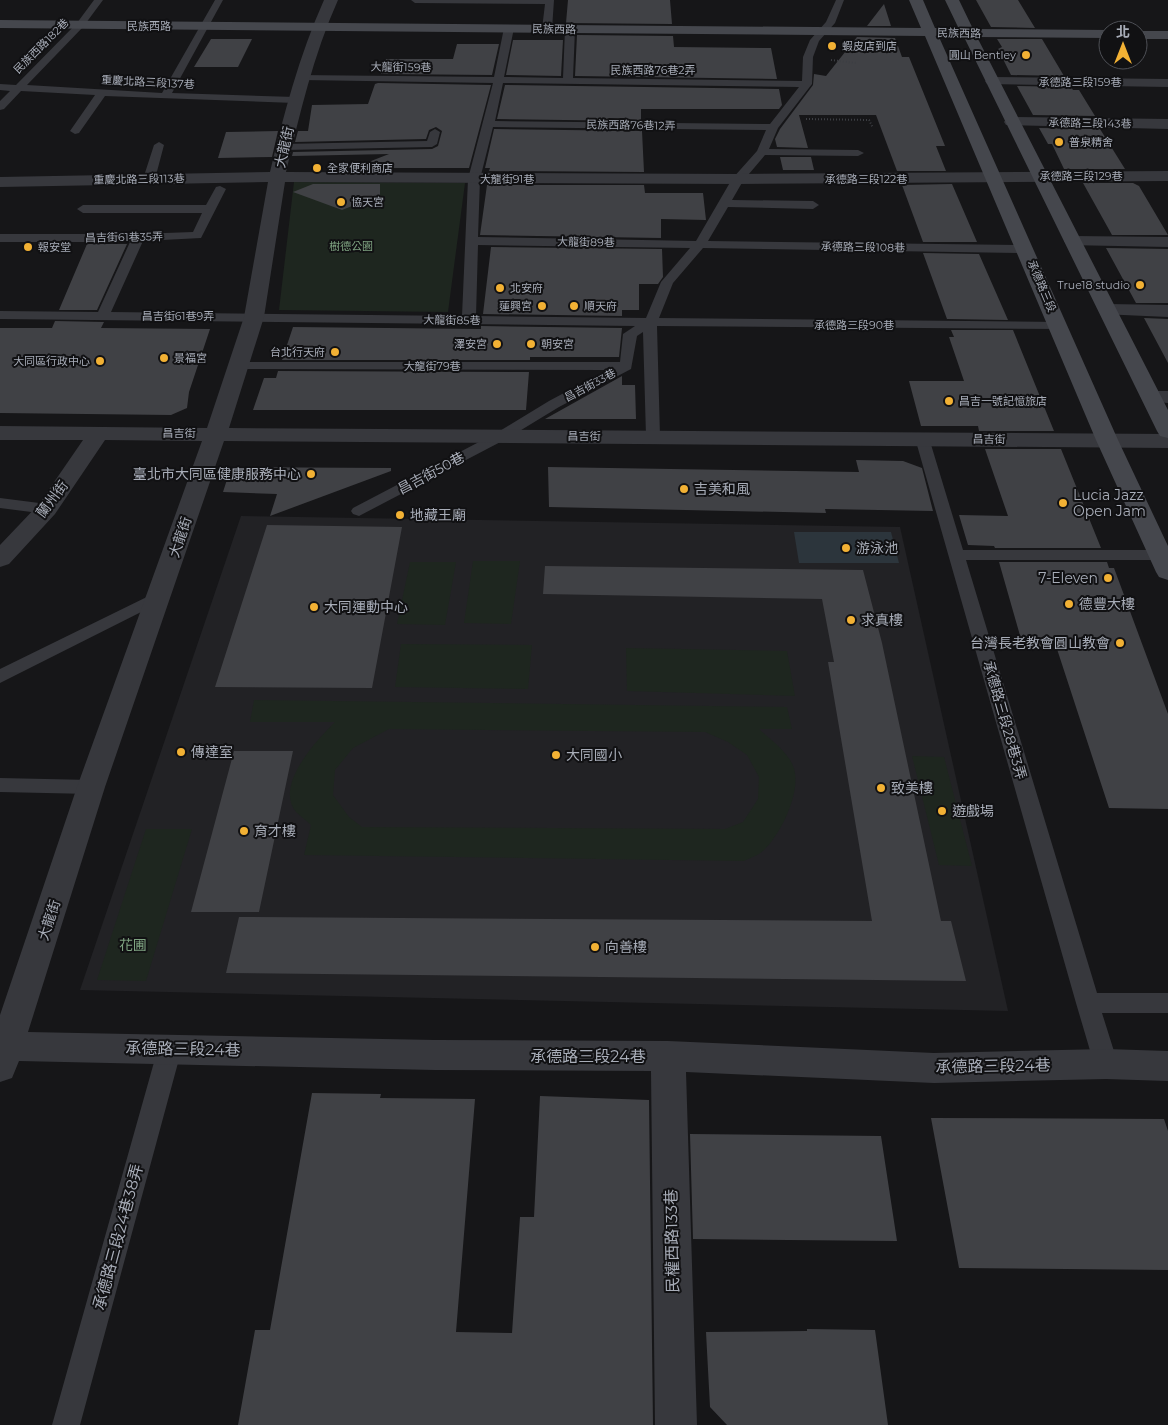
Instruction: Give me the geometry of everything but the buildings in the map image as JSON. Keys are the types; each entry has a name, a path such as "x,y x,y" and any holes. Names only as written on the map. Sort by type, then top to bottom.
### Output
{"main road":[{"name":"承德路三段","path":"916,0 1026,249 1107,440 1164,563"},
{"path":"952,0 1108,310 1160,398 1168,431"},
{"name":"民族西路","path":"0,24 1098,34"},
{"path":"1148,35 1168,35"}],"street":[{"name":"大龍街","path":"3,1053 91,787 216,434 254,317 277,177 295,100 318,27 331,0"},
{"name":"承德路三段159巷","path":"992,81 1168,83"},
{"name":"承德路三段143巷","path":"1012,122 1168,124"},
{"name":"承德路三段129巷","path":"994,178 1168,176"},
{"name":"大龍街91巷","path":"277,177 738,179"},
{"name":"重慶北路三段113巷","path":"0,182 277,177"},
{"name":"承德路三段122巷","path":"738,179 994,178"},
{"path":"1073,241 1168,242"},
{"path":"1108,310 1168,311"},
{"name":"昌吉街","path":"0,433 1168,441"},
{"name":"蘭州街","path":"0,559 46,509 99,434"},
{"name":"承德路三段24巷","path":"3,1053 170,1048 435,1055 668,1056 934,1068 1106,1064 1168,1066"},
{"name":"民權西路133巷","path":"668,1056 676,1425"}],"lane":[{"name":"民族西路182巷","path":"0,107 80,25 99,0"},
{"path":"165,96 219,0"},
{"path":"415,0 550,1 547,29"},
{"path":"653,436 650,323 667,282 700,244 738,179 762,152 777,123 807,84 806,61 815,40 830,23 840,0"},
{"path":"469,320 474,179 499,81 509,28"},
{"path":"568,82 570,29"},
{"name":"大龍街159巷","path":"302,77 499,81"},
{"name":"民族西路76巷2弄","path":"499,81 807,84"},
{"name":"重慶北路三段137巷","path":"0,87 165,96 295,100"},
{"path":"75,131 102,92"},
{"name":"民族西路76巷12弄","path":"489,124 777,123"},
{"path":"284,147 432,144 435,132"},
{"path":"149,179 159,145"},
{"path":"762,152 858,154"},
{"name":"昌吉街61巷35弄","path":"0,238 138,238 197,235 220,190"},
{"path":"724,203 813,205"},
{"path":"83,209 211,208"},
{"path":"103,316 138,238"},
{"name":"大龍街89巷","path":"472,241 700,244"},
{"name":"承德路三段108巷","path":"700,244 1026,249"},
{"name":"昌吉街61巷9弄","path":"0,316 254,317"},
{"name":"大龍街85巷","path":"254,317 650,323"},
{"name":"承德路三段90巷","path":"650,323 1059,326"},
{"name":"昌吉街33巷","path":"503,435 554,404 626,366 630,334 650,323"},
{"name":"大龍街79巷","path":"238,365 626,366"},
{"name":"昌吉街50巷","path":"359,511 503,435"},
{"name":"承德路三段28巷3弄","path":"922,438 1087,1003"},
{"path":"0,503 46,509"},
{"path":"957,555 1164,563"},
{"path":"0,677 159,596"},
{"path":"0,785 91,787"},
{"path":"1106,1064 1087,1003 1168,1003"},
{"name":"承德路三段24巷38弄","path":"66,1425 170,1048"}],"path":[{"path":"777,123 869,120 874,128"}],"shaded area":[{"name":"大同國小","path":"241,516 900,527 1008,1011 80,990"},
{"name":"游泳池","path":"794,532 891,532 899,563 799,563"}],"green space":[{"name":"樹德公園","path":"294,182 465,183 448,312 279,310"},
{"path":"473,561 520,561 511,624 464,623"},
{"path":"410,562 456,562 445,625 397,624"},
{"path":"401,644 532,645 528,689 395,687"},
{"path":"626,648 787,651 795,696 627,691"},
{"path":"254,700 787,707 792,729 759,729 791,761 795,776 795,787 789,811 771,843 762,852 744,861 304,855 311,825 296,812 291,801 290,789 300,764 318,740 335,722 250,722","holes":["389,729 705,732 728,742 747,755 759,777 758,799 743,822 725,829 362,827 349,817 333,795 335,770 353,748"]},
{"name":"遊戲場","path":"912,756 944,757 972,866 939,865"},
{"name":"花圃","path":"146,829 192,829 146,981 97,980"}],"place":[{"name":"蝦皮店到店","path":"832,46"},
{"name":"圓山 Bentley","path":"1026,55"},
{"name":"普泉精舍","path":"1059,142"},
{"name":"全家便利商店","path":"317,168"},
{"name":"協天宮","path":"341,202"},
{"name":"報安堂","path":"28,247"},
{"name":"True18 studio","path":"1140,285"},
{"name":"北安府","path":"500,288"},
{"name":"蓮興宮","path":"542,306"},
{"name":"順天府","path":"574,306"},
{"name":"澤安宮","path":"497,344"},
{"name":"朝安宮","path":"531,344"},
{"name":"台北行天府","path":"335,352"},
{"name":"景福宮","path":"164,358"},
{"name":"大同區行政中心","path":"100,361"},
{"name":"昌吉一號記憶旅店","path":"949,401"},
{"name":"臺北市大同區健康服務中心","path":"311,474"},
{"name":"吉美和風","path":"684,489"},
{"name":"Lucia Jazz Open Jam","path":"1063,503"},
{"name":"地藏王廟","path":"400,515"},
{"name":"游泳池","path":"846,548"},
{"name":"7-Eleven","path":"1108,578"},
{"name":"德豐大樓","path":"1069,604"},
{"name":"大同運動中心","path":"314,607"},
{"name":"求真樓","path":"851,620"},
{"name":"台灣長老教會圓山教會","path":"1120,643"},
{"name":"傳達室","path":"181,752"},
{"name":"大同國小","path":"556,755"},
{"name":"致美樓","path":"881,788"},
{"name":"遊戲場","path":"942,811"},
{"name":"育才樓","path":"244,831"},
{"name":"向善樓","path":"595,947"}]}
